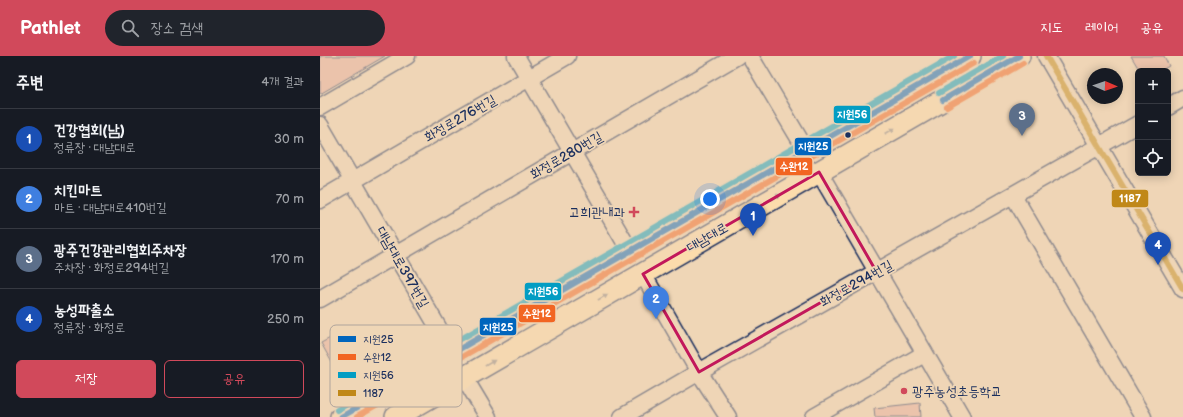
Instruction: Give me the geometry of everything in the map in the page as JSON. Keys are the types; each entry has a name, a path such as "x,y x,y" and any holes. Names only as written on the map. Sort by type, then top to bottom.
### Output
{"main road":[{"name":"대남대로","path":"462,348 970,56"},
{"name":"대남대로","path":"464,378 1019,56"},
{"name":"대남대로","path":"340,417 358,407"},
{"name":"대남대로","path":"396,417 413,407"}],"street":[{"path":"320,107 407,56"},
{"path":"516,56 630,251"},
{"name":"화정로276번길","path":"320,200 567,56"},
{"name":"화정로280번길","path":"320,298 737,56"},
{"path":"750,56 806,150"},
{"path":"1046,56 1098,147 1183,289"},
{"path":"1171,105 1183,98"},
{"name":"대남대로397번길","path":"320,125 437,325"},
{"name":"화정로294번길","path":"622,417 876,271 1135,126"},
{"path":"818,172 962,417"},
{"path":"1013,195 1143,417"},
{"path":"644,274 699,372 728,417"},
{"path":"814,417 924,354"},
{"path":"464,378 488,417"}],"highlighted area":[{"path":"819,172 876,271 699,372 643,274"}],"building":[{"path":"320,56 385,56 320,94"},
{"path":"1131,56 1164,56 1169,66 1165,68 1138,68"},
{"path":"330,338 330,359 321,343"},
{"path":"920,403 921,417 875,417 874,408"}],"transit line":[{"name":"지원56","path":"462,338 954,56"},
{"name":"지원25","path":"462,348 970,56"},
{"name":"지원56","path":"939,93 1003,56"},
{"name":"지원25","path":"943,100 1019,56"},
{"name":"1187","path":"1046,56 1183,289"},
{"name":"수완12","path":"462,357 974,63"},
{"name":"수완12","path":"947,107 1023,63"},
{"name":"지원56","path":"337,410 342,407"},
{"name":"지원25","path":"341,417 358,407"},
{"name":"수완12","path":"357,417 374,407"}],"place":[{"name":"광주건강관리협회주차장","path":"1022,136"},
{"name":"고희관내과","path":"634,212"},
{"name":"건강협회(남)","path":"753,236"},
{"name":"농성파출소","path":"1158,265"},
{"name":"치킨마트","path":"656,319"},
{"name":"광주농성초등학교","path":"904,391"}]}
